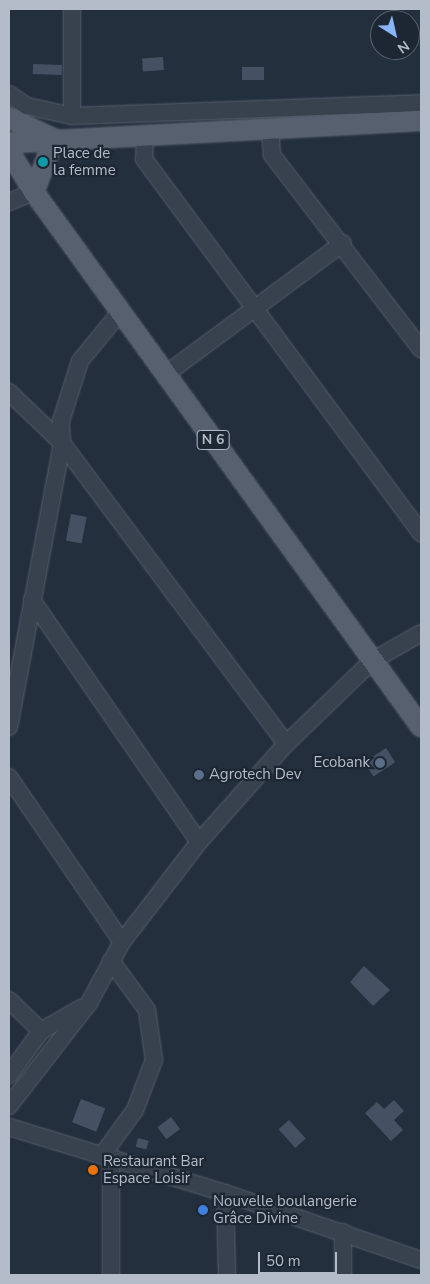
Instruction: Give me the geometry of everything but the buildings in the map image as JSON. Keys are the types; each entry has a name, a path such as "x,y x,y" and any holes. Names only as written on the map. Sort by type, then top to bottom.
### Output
{"main road":[{"path":"9,118 54,139"},
{"path":"9,143 270,127 421,121"},
{"path":"34,192 54,139"},
{"name":"N 6","path":"9,151 34,192 421,727"}],"street":[{"path":"72,9 72,116"},
{"path":"9,94 27,106 72,116 421,103"},
{"path":"270,127 272,155 343,243 421,349"},
{"path":"144,135 144,159 421,534"},
{"path":"9,202 34,192"},
{"path":"166,374 343,243"},
{"path":"9,727 15,657 32,600 62,443 61,421 80,361 121,312"},
{"path":"9,392 62,443 286,744"},
{"path":"32,600 199,842"},
{"path":"9,1106 89,1003 122,942 199,842 286,744 372,661 421,633"},
{"path":"9,777 122,942"},
{"path":"111,962 147,1010 154,1060 135,1110 107,1156 112,1275"},
{"path":"9,1000 41,1031"},
{"path":"9,1075 41,1031 89,1003"},
{"path":"9,1127 225,1193 421,1260"},
{"path":"225,1193 227,1275"},
{"path":"343,1232 343,1275"}],"place":[{"name":"Place de la femme","path":"43,162"},
{"name":"Ecobank","path":"380,763"},
{"name":"Agrotech Dev","path":"199,775"},
{"name":"Restaurant Bar Espace Loisir","path":"93,1170"},
{"name":"Nouvelle boulangerie Grâce Divine","path":"203,1210"}]}
